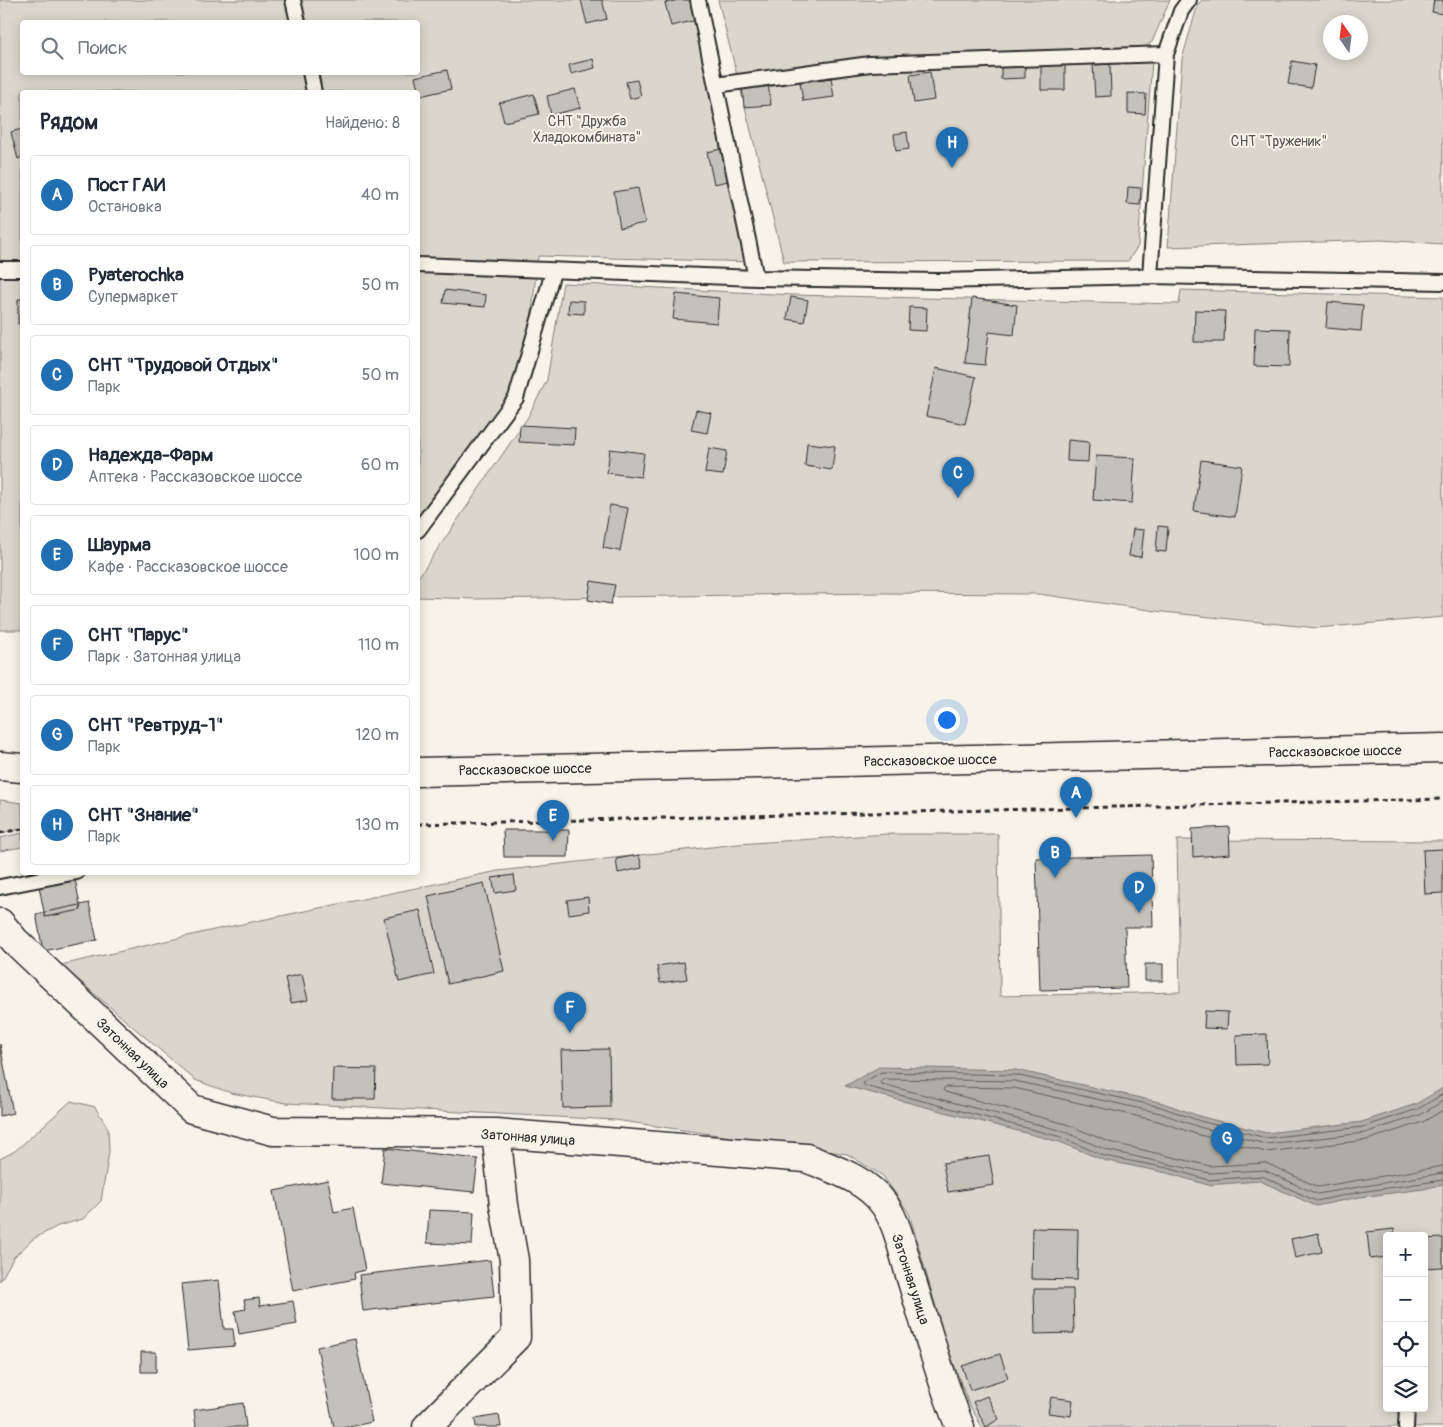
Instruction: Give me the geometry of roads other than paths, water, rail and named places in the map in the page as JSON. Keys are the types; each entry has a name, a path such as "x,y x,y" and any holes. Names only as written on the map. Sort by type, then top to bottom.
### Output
{"street":[{"name":"Рассказовское шоссе","path":"420,772 1443,748"},
{"path":"0,766 20,768"},
{"name":"Затонная улица","path":"0,923 15,941 192,1109 273,1130 496,1134 806,1158 847,1175 868,1188 884,1204 897,1233 948,1398 960,1427"},
{"path":"427,1427 516,1337 514,1260 504,1205 496,1134"}],"lane":[{"path":"293,0 298,20"},
{"path":"698,0 756,278"},
{"path":"1150,276 1166,54 1181,11 1189,0"},
{"path":"716,85 870,64 1166,54"},
{"path":"311,75 314,90"},
{"path":"420,265 553,272 756,278 938,281 1150,276 1443,282"},
{"path":"0,270 20,269"},
{"path":"420,527 516,398 553,272"},
{"path":"0,887 62,875"},
{"path":"1406,1412 1406,1427"}],"water":[{"path":"879,1067 1016,1070 1163,1103 1202,1117 1266,1133 1362,1122 1416,1104 1443,1088 1443,1184 1424,1189 1360,1197 1316,1206 1260,1181 1208,1185 1167,1173 1103,1160 1060,1142 845,1086"}],"place":[{"name":"СНТ \"Знание\"","path":"952,168"},
{"name":"СНТ \"Трудовой Отдых\"","path":"958,498"},
{"name":"Пост ГАИ","path":"1076,818"},
{"name":"Шаурма","path":"553,841"},
{"name":"Pyaterochka","path":"1055,878"},
{"name":"Надежда-Фарм","path":"1139,913"},
{"name":"СНТ \"Парус\"","path":"570,1033"},
{"name":"СНТ \"Ревтруд-1\"","path":"1227,1164"}],"park label":[{"name":"СНТ \"Дружба Хладокомбината\"","path":"587,130"},
{"name":"СНТ \"Труженик\"","path":"1279,141"}]}
